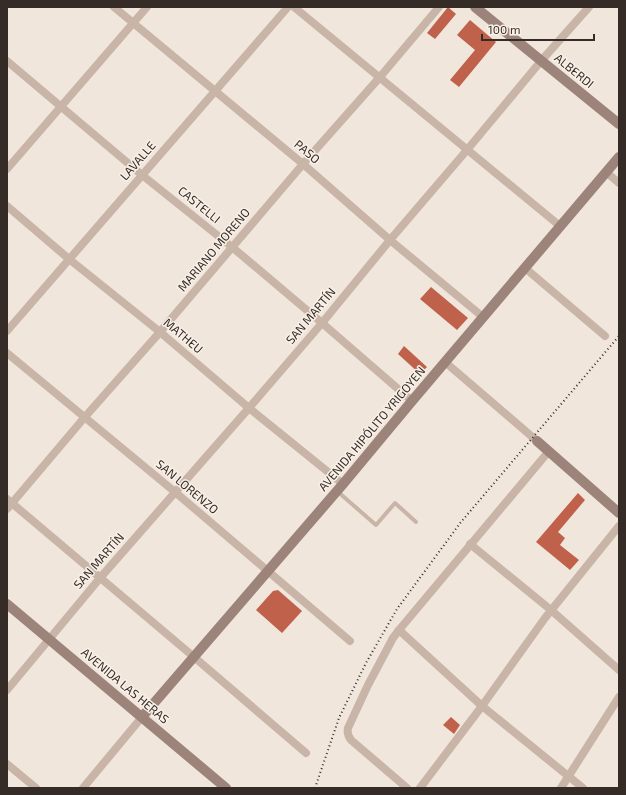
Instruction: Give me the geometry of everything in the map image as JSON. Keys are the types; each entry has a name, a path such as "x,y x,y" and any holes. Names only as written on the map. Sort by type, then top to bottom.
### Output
{"main road":[{"name":"ALBERDI","path":"475,7 619,124"},
{"name":"AVENIDA HIPÓLITO YRIGOYEN","path":"142,717 340,487 619,157"},
{"path":"535,439 619,513"},
{"name":"AVENIDA LAS HERAS","path":"7,604 226,788"}],"street":[{"name":"PASO","path":"114,7 303,164 390,240 483,317"},
{"path":"7,170 147,7"},
{"name":"LAVALLE","path":"7,331 288,7"},
{"path":"294,7 560,226"},
{"name":"MARIANO MORENO","path":"9,504 160,332 303,164 380,77 438,7"},
{"name":"SAN MARTÍN","path":"7,690 100,578 322,323 390,240 588,7"},
{"name":"CASTELLI","path":"7,61 142,175 232,247 412,401"},
{"path":"606,172 619,183"},
{"name":"MATHEU","path":"7,206 69,259 160,332 340,487"},
{"path":"525,268 605,336"},
{"name":"SAN LORENZO","path":"7,353 175,492 350,641"},
{"path":"445,362 535,439"},
{"path":"407,788 351,740 348,728 368,685 393,638 549,451"},
{"path":"9,504 194,657 306,754"},
{"path":"420,788 482,706 550,610 619,526"},
{"path":"470,544 550,610 619,670"},
{"path":"399,630 482,706 583,788"},
{"path":"561,788 619,697"},
{"path":"82,788 142,717"},
{"path":"7,764 36,788"}],"lane":[{"path":"340,487 376,524 395,503 416,522"}],"building":[{"path":"448,7 456,14 435,39 427,33"},
{"path":"470,20 496,42 459,87 450,80 475,50 457,35"},
{"path":"431,287 468,318 457,330 420,299"},
{"path":"404,346 427,367 420,374 398,354"},
{"path":"578,493 585,500 558,532 565,538 560,545 579,560 570,570 536,542"},
{"path":"278,590 302,611 282,633 256,610 273,591"},
{"path":"451,717 460,725 454,734 443,725"}],"railway":[{"path":"315,788 339,718 366,663 397,609 461,522 619,336"}]}
